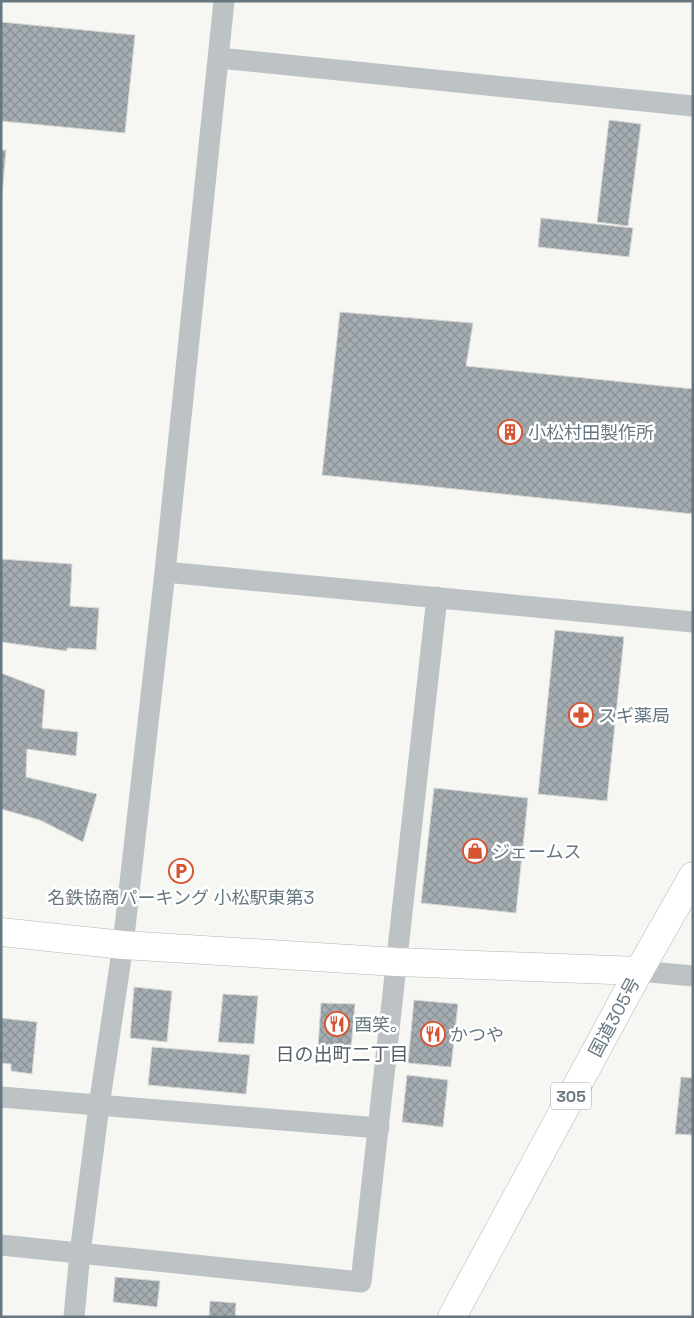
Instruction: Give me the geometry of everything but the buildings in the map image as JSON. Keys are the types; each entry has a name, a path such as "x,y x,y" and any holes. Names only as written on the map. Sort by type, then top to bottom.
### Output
{"main road":[{"name":"国道305号","path":"452,1317 639,971 693,876"},
{"path":"1,932 123,945 397,962 639,971"}],"street":[{"path":"74,1317 80,1253 99,1106 123,945 165,572 224,1"},
{"path":"219,58 693,106"},
{"path":"165,572 693,622"},
{"path":"1,1245 361,1282 437,597"},
{"path":"639,971 693,976"},
{"path":"1,1097 378,1128"}],"place":[{"name":"小松村田製作所","path":"510,432"},
{"name":"スギ薬局","path":"581,715"},
{"name":"ジェームス","path":"475,851"},
{"name":"名鉄協商パーキング 小松駅東第3","path":"181,871"},
{"name":"酉笑。","path":"337,1024"},
{"name":"かつや","path":"433,1034"}],"district":[{"name":"日の出町二丁目","path":"342,1054"}]}
